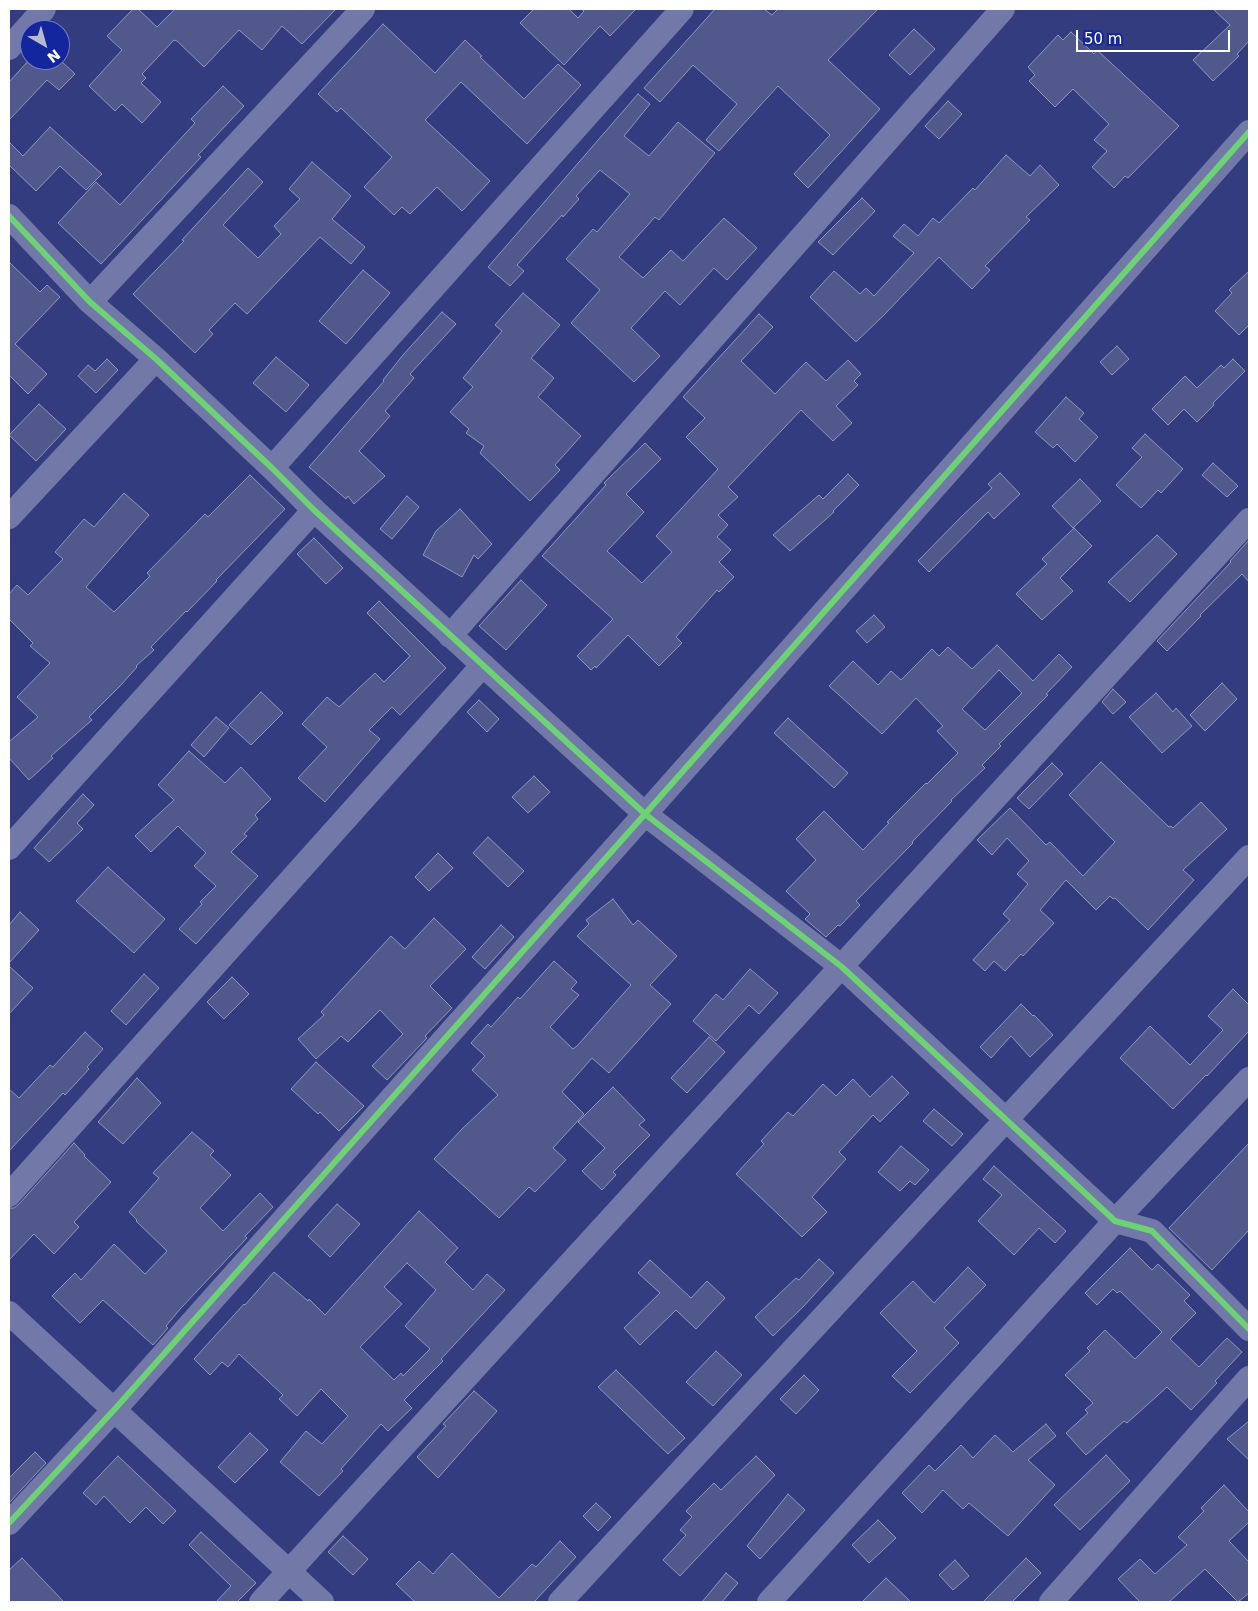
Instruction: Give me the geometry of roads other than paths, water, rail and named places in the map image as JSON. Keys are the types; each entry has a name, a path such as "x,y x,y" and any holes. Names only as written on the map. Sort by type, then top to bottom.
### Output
{"street":[{"path":"9,48 44,9"},
{"path":"90,302 363,9"},
{"path":"272,468 682,9"},
{"path":"450,636 1003,9"},
{"path":"9,1523 114,1410 1249,132"},
{"path":"9,216 90,302 156,359 314,510 645,814 842,967 1115,1221 1152,1230 1249,1329"},
{"path":"9,517 156,359"},
{"path":"9,848 314,510"},
{"path":"261,1602 1249,520"},
{"path":"9,1195 483,665"},
{"path":"560,1602 1249,857"},
{"path":"769,1602 1115,1221 1249,1079"},
{"path":"9,1313 322,1602"},
{"path":"1051,1602 1249,1378"}]}
